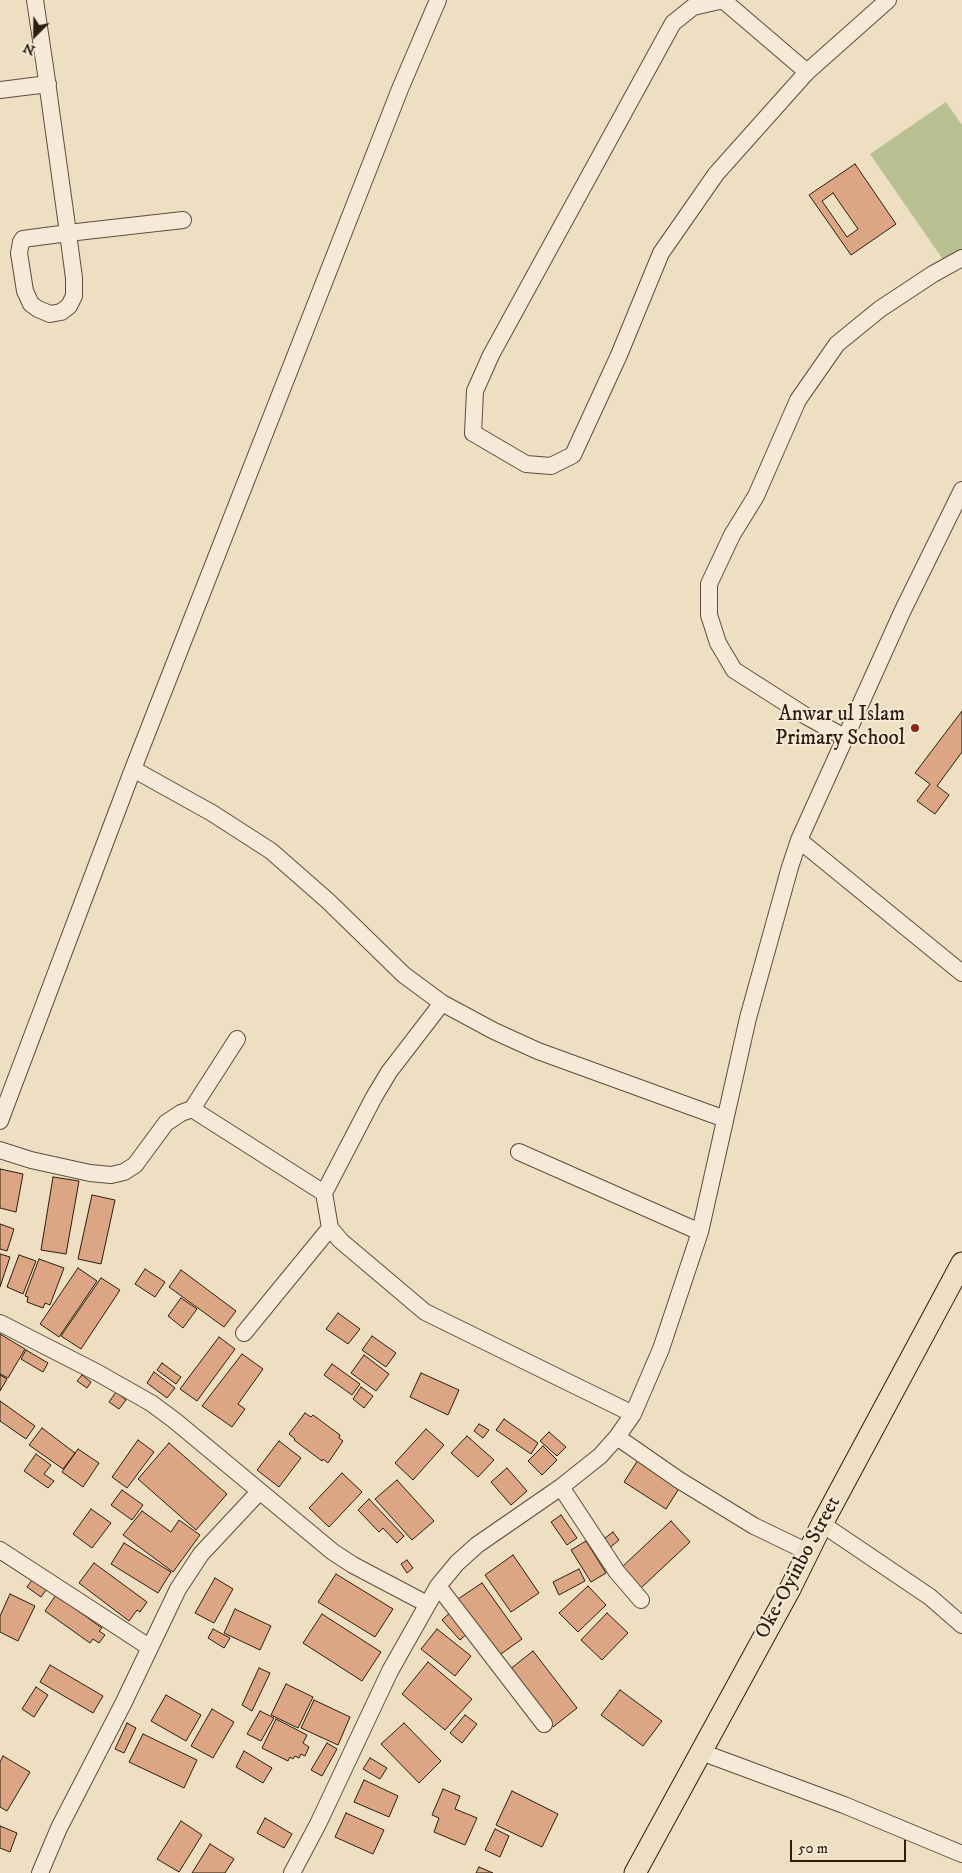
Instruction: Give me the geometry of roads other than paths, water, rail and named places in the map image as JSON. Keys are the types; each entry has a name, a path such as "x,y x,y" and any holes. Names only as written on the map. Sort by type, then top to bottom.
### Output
{"main road":[{"name":"Oke-Oyinbo Street","path":"635,1873 790,1589 822,1524 962,1263"}],"street":[{"path":"35,0 68,232 74,278 74,296 69,306 62,312 50,314 31,304 25,291 19,253 21,242 28,238 68,232 183,220"},
{"path":"0,1121 133,769 400,89 438,0"},
{"path":"807,72 724,1 693,7 673,23 491,355 475,391 473,433 526,464 551,466 573,455 619,355 661,253 716,174 807,72 888,0"},
{"path":"0,90 48,84"},
{"path":"846,738 806,716 734,670 718,643 709,616 709,584 732,535 756,496 798,400 837,344 880,309 933,274 962,258"},
{"path":"292,1873 318,1824 390,1671 438,1586 457,1563 477,1545 561,1487 600,1456 617,1437 633,1414 662,1349 700,1232 748,1018 799,840 903,610 962,490"},
{"path":"133,769 212,813 271,850 328,901 404,976 442,1003 494,1031 538,1051 726,1119"},
{"path":"799,840 962,973"},
{"path":"442,1003 388,1072 324,1193 330,1228 341,1241 425,1312 633,1414"},
{"path":"0,1150 31,1160 90,1172 111,1174 124,1172 134,1165 166,1123 181,1113 192,1110 237,1039"},
{"path":"192,1110 324,1193"},
{"path":"519,1152 700,1232"},
{"path":"244,1333 330,1228"},
{"path":"0,1323 98,1373 151,1403 333,1552 353,1565 427,1604"},
{"path":"617,1437 679,1480 754,1526 808,1552"},
{"path":"561,1487 617,1572 641,1600"},
{"path":"40,1873 59,1828 123,1704 178,1589 201,1554 259,1492"},
{"path":"822,1524 930,1597 962,1625"},
{"path":"0,1550 149,1647"},
{"path":"438,1586 544,1724"},
{"path":"701,1752 844,1805 962,1854"}],"place":[{"name":"Anwar ul Islam Primary School","path":"915,728"}]}
